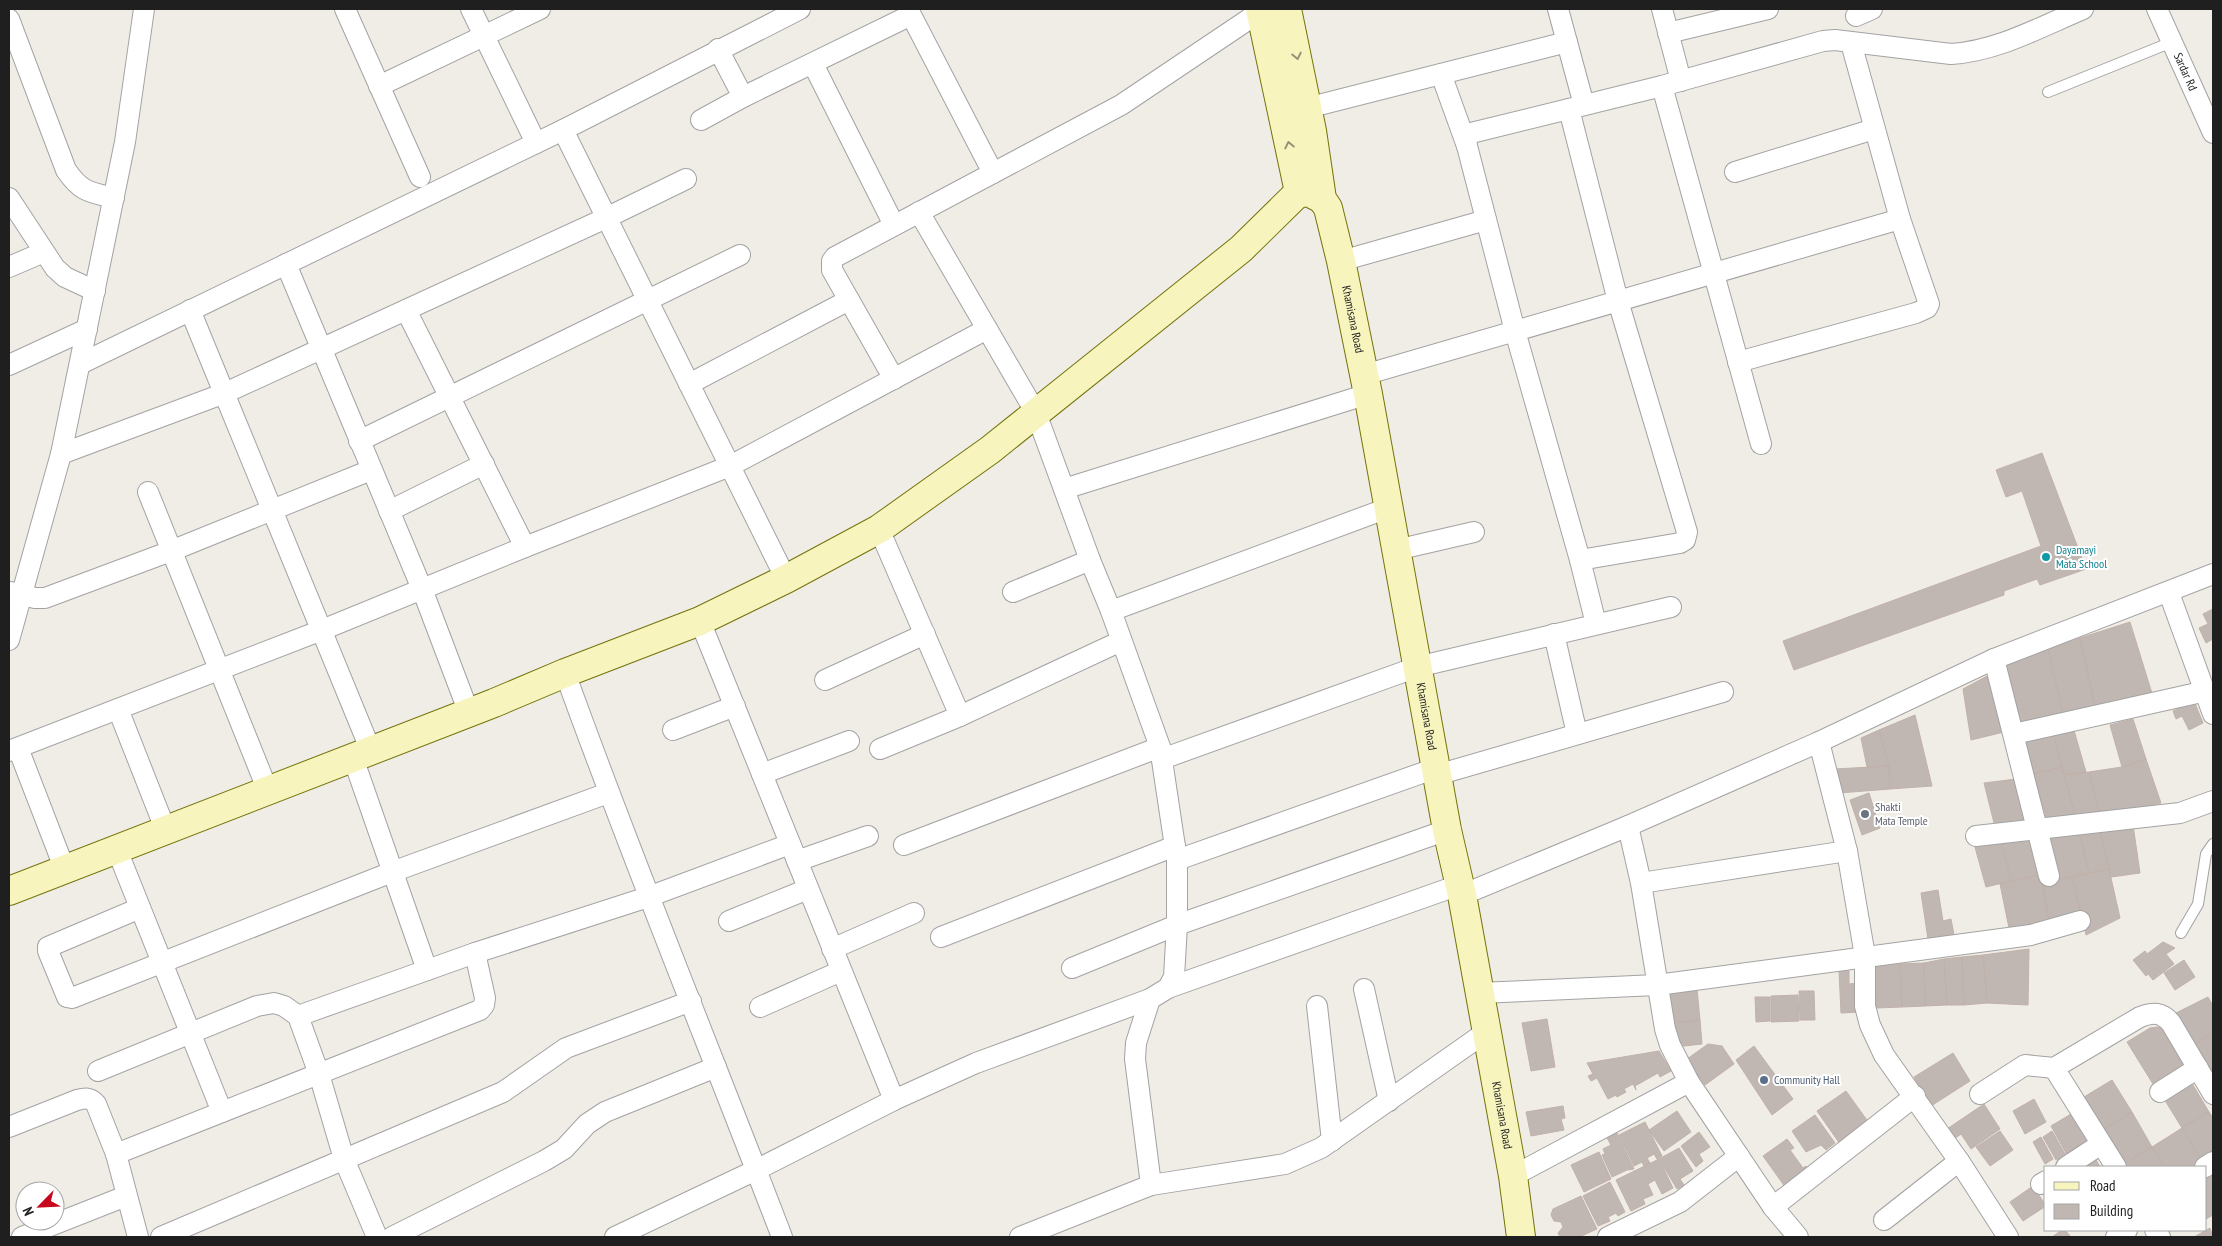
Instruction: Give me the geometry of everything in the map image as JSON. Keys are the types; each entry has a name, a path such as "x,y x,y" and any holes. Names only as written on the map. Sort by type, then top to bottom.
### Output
{"street":[{"path":"9,640 15,593 61,454 125,142 144,9"},
{"path":"345,9 420,177"},
{"path":"472,9 536,143"},
{"path":"379,86 485,37 540,9"},
{"path":"1558,9 1567,42 1576,107 1618,301 1686,526 1687,537 1680,543 1580,560"},
{"path":"1662,9 1668,33 1672,84 1714,273 1761,444"},
{"path":"1668,33 1768,9"},
{"path":"1596,624 1580,560 1515,331 1465,138 1471,132 1672,84 1822,41 1835,40 1950,54 1965,53 2003,43 2083,9"},
{"name":"Sardar Rd","path":"2157,9 2213,130"},
{"path":"1277,10 1308,108 1311,196"},
{"path":"894,378 832,270 832,260 894,225 994,174 1121,105 1277,10"},
{"path":"1277,10 1311,196"},
{"path":"80,364 563,130 789,11"},
{"path":"910,11 994,174"},
{"path":"701,120 743,97 908,16 910,11"},
{"path":"9,19 16,58 66,170 75,184 86,191 114,198"},
{"path":"1308,108 1567,42"},
{"path":"1738,362 1916,313 1927,308 1928,299 1900,219 1851,43"},
{"path":"718,49 743,97"},
{"path":"813,64 894,225"},
{"path":"1442,74 1467,146"},
{"path":"1735,172 1874,129"},
{"path":"563,130 786,579"},
{"path":"61,454 225,393 606,218 686,179"},
{"path":"9,891 700,621 786,579 879,530 990,450 1241,249 1311,196"},
{"name":"Khamisana Road","path":"1311,196 1328,208 1341,261 1366,385 1436,771 1513,1176 1521,1237"},
{"path":"9,198 55,268 65,277 95,291"},
{"path":"919,212 1036,413 1090,560 1111,611 1161,753 1176,853 1174,977 1168,988"},
{"path":"1064,488 1366,385 1515,331 1900,219"},
{"path":"1341,261 1486,220"},
{"path":"9,267 44,252"},
{"path":"359,441 648,301 740,254"},
{"path":"286,264 422,589 470,712"},
{"path":"689,384 849,300"},
{"path":"190,310 322,630 362,754 392,872 427,970"},
{"path":"406,310 525,546"},
{"path":"9,365 87,329"},
{"path":"66,870 13,749 220,671 525,546 730,466 987,329"},
{"path":"389,511 484,464"},
{"path":"15,593 35,598 45,598 273,511 371,470"},
{"path":"148,492 268,791"},
{"path":"1111,611 1388,508"},
{"path":"879,530 960,716"},
{"path":"1396,550 1474,532"},
{"path":"1013,592 1090,560"},
{"path":"615,1237 756,1170 894,1100 1000,1052 1150,999 1168,988 1460,890 1628,826 1819,742 1994,659 2213,574"},
{"path":"2169,592 2213,714"},
{"path":"904,846 1161,753 1417,667 1671,607"},
{"path":"700,621 894,1100"},
{"path":"826,680 925,634"},
{"path":"1554,634 1577,734"},
{"path":"880,749 960,716 1121,641"},
{"path":"1994,659 2049,876"},
{"path":"565,673 648,897 691,1001 782,1237"},
{"path":"2014,734 2206,691"},
{"path":"941,937 1176,853 1436,771 1577,734 1723,692"},
{"path":"672,730 735,706"},
{"path":"118,709 166,830"},
{"path":"762,774 849,741"},
{"path":"1819,742 1847,851 1865,956 1865,1006 1870,1025 1884,1055 1915,1096 1959,1161 2001,1235"},
{"path":"140,908 48,947 65,995 72,998 392,872 608,793"},
{"path":"1976,836 2180,812 2213,801"},
{"path":"1628,826 1641,883 1657,985 1670,1045 1689,1082 1794,1236"},
{"path":"1072,968 1176,925 1447,830"},
{"path":"298,1016 475,953 648,897 794,853 868,836"},
{"path":"117,850 222,1112"},
{"path":"1641,883 1847,851"},
{"path":"729,921 808,889"},
{"path":"832,948 914,913"},
{"path":"1479,993 1657,985 1865,956 2031,936 2080,921"},
{"path":"116,1154 480,1010 484,1005 484,998 475,953"},
{"path":"760,1007 841,971"},
{"path":"1364,989 1389,1101"},
{"path":"1150,999 1136,1043 1135,1059 1151,1185"},
{"path":"162,1237 503,1092 566,1048 691,1001"},
{"path":"98,1071 266,1004 284,1006 298,1016 319,1074 344,1159 377,1237"},
{"path":"1317,1006 1332,1141"},
{"path":"1980,1094 2025,1065 2054,1068 2140,1017 2154,1013 2166,1017 2171,1023 2213,1094"},
{"path":"1020,1237 1151,1185 1286,1164 1312,1153 1332,1141 1486,1032"},
{"path":"392,1237 544,1161 564,1149 587,1124 605,1112 716,1067"},
{"path":"2054,1068 2115,1166"},
{"path":"2160,1092 2198,1068"},
{"path":"1513,1176 1689,1082"},
{"path":"1773,1207 1915,1096"},
{"path":"9,1127 77,1100 92,1099 96,1104 116,1154 138,1237"},
{"path":"2068,1166 2101,1144"},
{"path":"1608,1237 1680,1202 1739,1156"},
{"path":"1884,1220 1959,1161"},
{"path":"22,1237 126,1196"}],"lane":[{"path":"2048,92 2172,42"},
{"path":"2180,933 2198,904 2206,854 2213,844"}],"building":[{"name":"Dayamayi Mata School","path":"2042,453 2086,569 2040,585 2037,579 2004,591 2004,595 1794,670 1783,641 2041,546 2022,491 2006,497 1996,470"},
{"path":"2213,609 2213,639 2206,643 2199,628 2208,624 2203,614"},
{"path":"2130,622 2154,700 2096,711 2080,638"},
{"path":"2080,638 2096,711 2064,717 2048,649"},
{"path":"2048,649 2064,717 2017,728 2003,666"},
{"path":"1989,675 2004,732 1971,740 1963,689"},
{"path":"2194,701 2203,723 2189,730 2182,716 2176,719 2173,711"},
{"path":"1915,715 1932,786 1890,789 1889,766 1879,730"},
{"path":"2133,719 2146,759 2122,767 2110,725"},
{"path":"2073,727 2086,772 2064,775 2053,733"},
{"path":"1879,730 1889,766 1867,767 1861,738"},
{"path":"2053,733 2062,767 2034,774 2024,740"},
{"path":"2146,759 2161,803 2139,809 2100,815 2089,772 2122,767"},
{"path":"1889,766 1890,789 1839,793 1835,769"},
{"path":"2062,767 2076,818 2048,824 2034,774"},
{"path":"2089,772 2100,815 2076,818 2064,775"},
{"path":"2016,779 2026,822 1995,827 1984,783"},
{"name":"Shakti Mata Temple","path":"1869,793 1880,828 1862,835 1850,800"},
{"path":"2133,825 2140,873 2111,877 2100,830"},
{"path":"2100,830 2109,869 2089,873 2079,832"},
{"path":"2079,832 2089,873 2059,879 2048,836"},
{"path":"2032,834 2041,875 2011,881 2000,837"},
{"path":"2000,837 2011,881 1986,887 1973,840"},
{"path":"2109,869 2120,918 2086,935 2072,877"},
{"path":"2041,875 2049,921 2009,928 2000,884"},
{"path":"2072,877 2081,914 2049,924 2042,882"},
{"path":"1938,890 1943,921 1951,919 1954,935 1928,939 1921,893"},
{"path":"2163,942 2175,948 2166,954 2174,964 2153,980 2148,974 2146,976 2133,960 2145,951 2147,954"},
{"path":"2029,949 2028,1005 1987,1003 1983,955"},
{"path":"1983,955 1987,1003 1964,1005 1962,957"},
{"path":"1962,957 1964,1005 1947,1005 1944,959"},
{"path":"1944,959 1947,1005 1925,1006 1924,963"},
{"path":"2184,960 2195,977 2175,990 2164,973"},
{"path":"1924,963 1925,1006 1902,1007 1900,964"},
{"path":"1900,964 1902,1007 1876,1008 1875,965"},
{"path":"1839,971 1849,971 1849,984 1858,983 1859,1012 1841,1013"},
{"path":"1697,989 1700,1020 1673,1023 1669,992"},
{"path":"1799,991 1814,991 1815,1020 1800,1020"},
{"path":"1798,995 1799,1021 1771,1022 1771,996"},
{"path":"1755,997 1770,997 1770,1021 1756,1022"},
{"path":"2208,997 2213,1006 2213,1033 2190,1047 2172,1015"},
{"path":"1547,1019 1555,1067 1531,1071 1522,1023"},
{"path":"1700,1020 1702,1044 1675,1047 1673,1023"},
{"path":"2150,1028 2161,1028 2184,1065 2153,1084 2127,1042"},
{"path":"2213,1033 2213,1062 2203,1068 2190,1047"},
{"path":"1708,1044 1722,1046 1734,1064 1705,1085 1687,1059"},
{"name":"Community Hall","path":"1754,1046 1793,1099 1772,1115 1736,1060"},
{"path":"1659,1051 1671,1071 1660,1077 1658,1073 1635,1086 1636,1090 1633,1084 1624,1089 1626,1092 1617,1097 1616,1095 1608,1099 1597,1078 1591,1081 1588,1076 1593,1074 1587,1063"},
{"path":"1953,1053 1970,1081 1931,1106 1914,1077"},
{"path":"2213,1062 2213,1084 2203,1068"},
{"path":"2112,1080 2132,1112 2103,1130 2084,1097"},
{"path":"2190,1080 2209,1112 2182,1128 2163,1097"},
{"path":"1846,1091 1869,1123 1840,1144 1817,1111"},
{"path":"2034,1099 2046,1122 2025,1134 2013,1111"},
{"path":"1984,1104 2000,1129 1971,1149 1961,1134 1954,1139 1947,1129"},
{"path":"1563,1106 1565,1118 1561,1119 1564,1130 1531,1136 1526,1112"},
{"path":"1677,1111 1691,1132 1664,1151 1649,1130"},
{"path":"2132,1112 2152,1147 2124,1164 2103,1130"},
{"path":"2209,1112 2213,1118 2213,1153 2202,1161 2182,1128"},
{"path":"2071,1114 2088,1142 2067,1155 2051,1126"},
{"path":"1815,1115 1835,1143 1826,1150 1821,1145 1806,1152 1792,1131"},
{"path":"1645,1122 1662,1156 1657,1159 1654,1154 1647,1158 1650,1163 1644,1166 1642,1162 1634,1166 1619,1135"},
{"path":"2182,1128 2202,1161 2194,1166 2164,1166 2152,1147"},
{"path":"2000,1131 2013,1150 1990,1166 1976,1147"},
{"path":"2052,1131 2065,1154 2056,1160 2043,1137"},
{"path":"1699,1132 1710,1147 1699,1154 1703,1161 1696,1167 1681,1146"},
{"path":"1617,1133 1634,1169 1612,1177 1602,1155 1605,1154 1603,1149 1611,1145 1607,1138"},
{"path":"2041,1137 2053,1159 2045,1164 2033,1142"},
{"path":"1787,1139 1794,1148 1790,1150 1803,1168 1806,1166 1811,1174 1788,1191 1763,1156"},
{"path":"2152,1147 2164,1166 2125,1166 2124,1164"},
{"path":"1679,1148 1693,1171 1680,1179 1684,1185 1677,1189 1659,1159"},
{"path":"1599,1152 1611,1179 1584,1192 1571,1165"},
{"path":"2095,1158 2099,1166 2082,1166"},
{"path":"1659,1159 1673,1188 1662,1194 1655,1180 1648,1184 1653,1195 1643,1199 1645,1204 1631,1211 1616,1180"},
{"path":"2211,1174 2213,1177 2213,1215 2207,1218 2207,1176"},
{"path":"1610,1182 1625,1212 1618,1216 1616,1213 1608,1217 1610,1221 1598,1226 1583,1196"},
{"path":"2033,1186 2044,1203 2044,1207 2023,1221 2010,1202"},
{"path":"1581,1196 1597,1229 1579,1237 1560,1237 1558,1233 1563,1227 1561,1222 1554,1221 1551,1215 1553,1209"},
{"path":"2210,1228 2213,1237 2194,1237 2207,1231"},
{"path":"2061,1231 2066,1231 2071,1237 2052,1237"}],"place":[{"name":"Dayamayi Mata School","path":"2046,557"},
{"name":"Shakti Mata Temple","path":"1865,814"},
{"name":"Community Hall","path":"1764,1080"}]}
